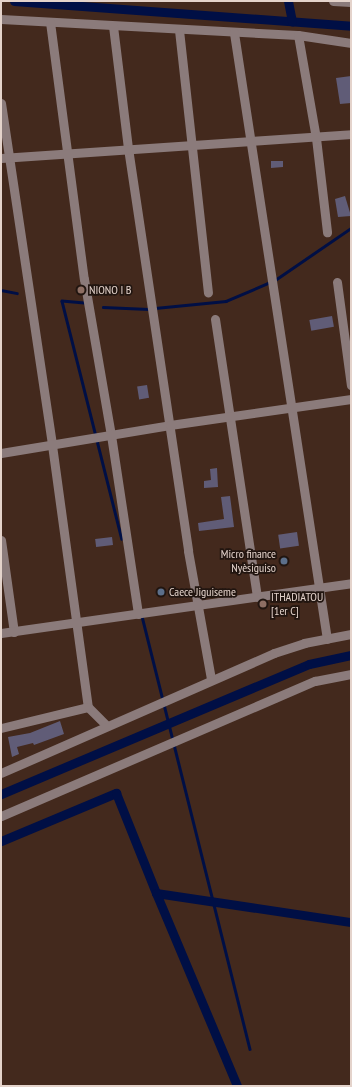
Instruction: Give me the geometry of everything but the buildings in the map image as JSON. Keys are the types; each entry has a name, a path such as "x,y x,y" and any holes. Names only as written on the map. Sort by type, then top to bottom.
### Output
{"street":[{"path":"333,1 351,2"},
{"path":"1,19 234,33 298,35 351,43"},
{"path":"50,22 84,279 111,435 138,614"},
{"path":"113,26 128,148 198,606 211,679"},
{"path":"179,30 208,292"},
{"path":"234,33 252,139 270,270 293,409 318,588 327,639"},
{"path":"298,35 316,138 327,232"},
{"path":"1,103 4,157 52,444 74,623 88,707 106,725"},
{"path":"4,157 252,139 316,138 351,134"},
{"path":"337,282 351,385"},
{"path":"215,319 232,418 257,597"},
{"path":"1,453 170,425 232,418 351,399"},
{"path":"1,540 14,632"},
{"path":"1,633 351,583"},
{"path":"1,773 106,725 274,652 351,634"},
{"path":"1,816 315,681 351,674"},
{"path":"1,728 88,707"}],"waterway":[{"path":"14,1 351,26"},
{"path":"288,1 292,22"},
{"path":"275,280 351,228"},
{"path":"155,308 226,301 268,283"},
{"path":"1,290 17,293"},
{"path":"84,303 62,301 122,539"},
{"path":"103,307 148,309"},
{"path":"142,616 250,1049"},
{"path":"1,794 309,664 351,655"},
{"path":"1,841 116,793 156,893 351,922"},
{"path":"156,893 237,1086"}],"place":[{"name":"NIONO I B","path":"81,290"},
{"name":"Micro finance Nyèsiguiso","path":"284,561"},
{"name":"Caece Jiguiseme","path":"161,592"},
{"name":"ITHADIATOU [1er C]","path":"263,604"}]}
